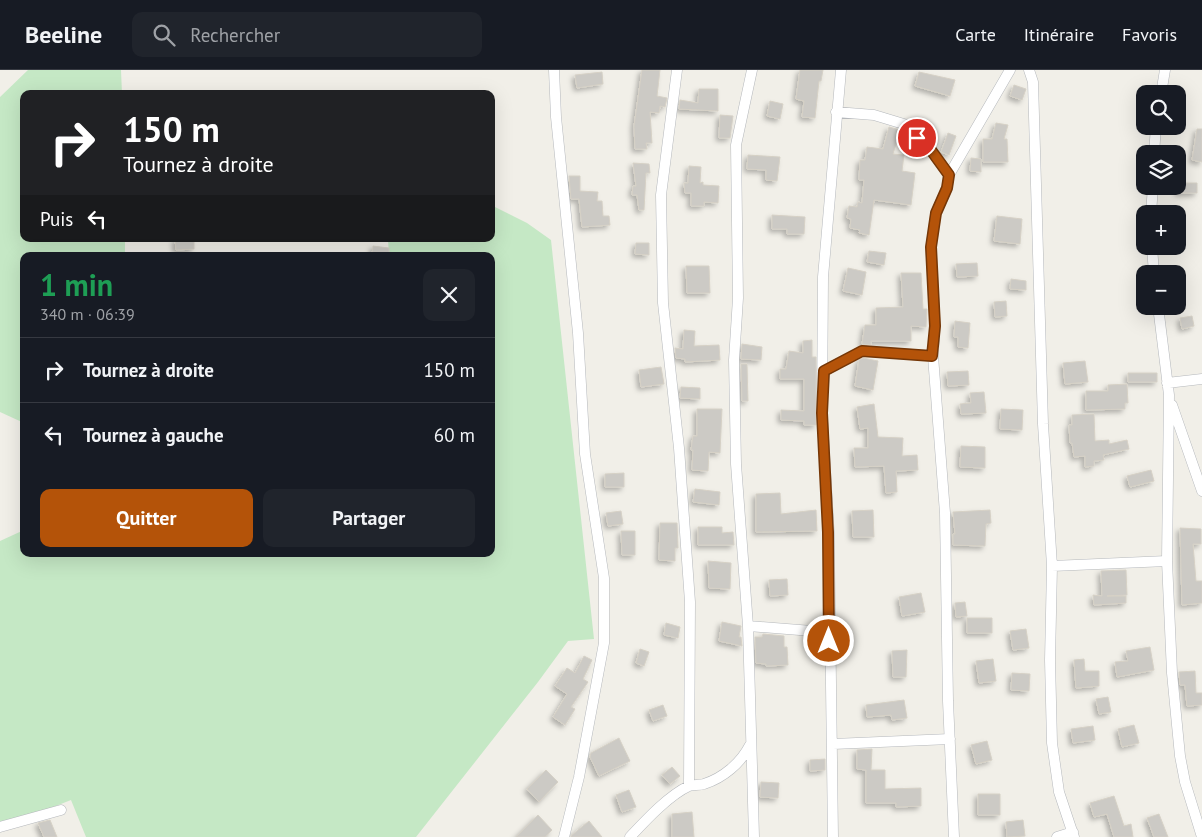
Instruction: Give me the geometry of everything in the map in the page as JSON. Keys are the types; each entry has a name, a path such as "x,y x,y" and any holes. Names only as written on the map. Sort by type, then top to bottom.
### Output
{"street":[{"path":"554,70 559,157 578,333 585,454 604,578 605,598 604,643 579,777 564,837"},
{"path":"677,70 661,195 663,303 679,448 690,602 689,786"},
{"path":"752,70 736,145 738,298 734,360 736,464 748,626 754,837"},
{"path":"833,837 834,744 830,711 828,532 822,413 824,254 831,203 836,112 841,70"},
{"path":"954,837 950,739 946,514 932,356 935,326 931,247 936,213 947,188 949,175 1010,70"},
{"path":"1029,70 1033,82 1043,424 1052,566 1050,660 1052,743 1059,792 1073,835 1057,837"},
{"path":"1162,85 1164,70"},
{"path":"836,112 874,115 907,125 908,134 928,146 949,175"},
{"path":"1159,315 1168,395 1167,561 1172,673 1180,756 1185,782 1202,837"},
{"path":"824,371 862,351 932,356"},
{"path":"1167,383 1202,379"},
{"path":"1168,395 1202,491"},
{"path":"1052,566 1167,561"},
{"path":"748,626 812,631 829,641"},
{"path":"834,744 950,739"},
{"path":"630,837 662,805 689,786 704,784 728,772 745,756 751,742"},
{"path":"0,828 61,810"}],"green space":[{"path":"28,70 121,70 122,90 20,90 20,242 125,242 125,252 20,252 20,421 0,412 0,97"},
{"path":"495,207 527,223 551,240 594,639 568,641 416,837 86,837 71,800 0,828 0,541 20,532 20,557 495,557 495,252 389,252 388,242 495,242"}],"building":[{"path":"642,70 660,70 657,96 667,98 665,107 660,106 659,113 650,112 652,143 646,143 647,149 635,149 634,126"},
{"path":"800,70 823,70 821,81 819,81 815,118 802,117 804,101 796,99"},
{"path":"602,72 603,84 577,88 575,75"},
{"path":"919,72 955,80 950,96 915,86"},
{"path":"1014,85 1026,89 1022,100 1010,96"},
{"path":"699,89 718,89 718,111 679,109 680,100 698,103"},
{"path":"770,101 783,104 780,119 767,116"},
{"path":"720,115 733,116 730,138 719,138"},
{"path":"996,123 1008,125 1004,139 1007,139 1008,162 983,162 983,139 992,139"},
{"path":"889,127 900,130 893,154 904,155 902,171 915,173 911,205 874,200 869,235 859,233 860,230 850,228 851,219 847,218 849,206 857,207 858,202 862,203 864,180 859,180 860,160 865,160 867,147 883,149"},
{"path":"1197,129 1202,129 1202,162 1192,160"},
{"path":"948,133 956,136 949,155 941,152"},
{"path":"748,155 780,157 777,181 766,180 766,170 747,169"},
{"path":"971,158 981,159 981,172 970,171"},
{"path":"633,163 649,164 650,173 646,173 644,210 639,210 637,195 632,195 633,186 636,186"},
{"path":"689,166 701,167 700,183 703,182 703,185 719,186 718,203 704,202 704,206 691,206 691,193 685,193 684,183 688,183"},
{"path":"569,176 580,176 580,191 598,192 597,201 602,201 603,216 609,216 610,225 582,227 579,199 571,199"},
{"path":"1186,183 1197,183 1197,193 1186,193"},
{"path":"772,215 805,217 804,234 787,234 787,229 772,229"},
{"path":"997,216 1022,219 1020,244 994,241"},
{"path":"175,242 194,242 194,249 176,250"},
{"path":"636,243 649,243 649,255 635,254"},
{"path":"373,246 389,248 389,252 372,252"},
{"path":"869,251 886,253 884,265 867,262"},
{"path":"977,263 978,276 957,277 956,264"},
{"path":"686,266 709,266 710,293 687,293"},
{"path":"848,268 866,272 862,295 843,291"},
{"path":"901,273 921,273 923,309 927,309 926,327 911,326 911,341 871,341 871,345 862,344 865,325 876,325 876,308 903,307"},
{"path":"1011,279 1026,281 1026,290 1010,289"},
{"path":"1006,301 1007,316 995,317 994,302"},
{"path":"1192,316 1194,326 1182,329 1180,318"},
{"path":"955,321 970,323 968,348 958,347 958,337 954,337"},
{"path":"684,330 695,331 694,346 719,345 720,360 685,362 685,359 676,358 675,348 683,349"},
{"path":"812,340 812,357 816,357 816,425 804,425 804,421 781,420 781,410 804,411 804,379 780,379 780,369 786,369 789,351 803,353 803,341"},
{"path":"742,344 762,347 761,360 741,359"},
{"path":"863,358 878,361 873,390 855,386 859,360"},
{"path":"1085,361 1088,382 1065,384 1063,363"},
{"path":"741,364 747,364 748,401 742,401"},
{"path":"661,367 664,384 641,387 639,370"},
{"path":"968,371 969,385 948,386 947,372"},
{"path":"1128,373 1157,373 1157,382 1128,382"},
{"path":"1127,384 1128,403 1125,403 1125,409 1086,410 1086,391 1108,391 1108,385"},
{"path":"681,387 700,388 700,399 680,398"},
{"path":"984,392 986,413 961,414 960,404 971,403 970,393"},
{"path":"874,404 878,437 903,438 902,456 917,455 918,470 896,471 897,492 886,493 884,466 855,467 854,448 868,448 868,428 860,429 857,407"},
{"path":"697,409 722,409 720,453 709,452 708,471 692,470 693,450 691,450 693,436 697,436"},
{"path":"1001,409 1023,410 1022,430 1000,429"},
{"path":"1094,414 1095,441 1109,440 1109,444 1127,440 1129,449 1103,455 1104,460 1094,461 1094,466 1085,467 1085,456 1074,457 1072,443 1070,443 1069,425 1072,425 1072,415"},
{"path":"961,446 985,447 985,468 960,467"},
{"path":"1151,470 1154,481 1130,487 1127,476"},
{"path":"624,473 624,487 605,487 605,474"},
{"path":"695,489 720,492 719,505 693,502"},
{"path":"780,493 781,514 816,510 817,531 756,532 756,494"},
{"path":"873,510 874,537 853,537 852,511"},
{"path":"990,510 991,523 986,524 985,546 953,545 953,534 955,534 953,512"},
{"path":"621,511 623,524 608,526 606,513"},
{"path":"660,523 677,523 678,548 675,548 675,561 659,560"},
{"path":"698,527 722,527 722,533 733,532 734,545 698,545"},
{"path":"1180,528 1201,529 1201,544 1193,544 1196,581 1202,581 1202,603 1182,605"},
{"path":"621,531 635,531 635,555 622,555"},
{"path":"708,561 731,563 730,589 709,588"},
{"path":"1126,570 1127,595 1107,596 1126,596 1126,603 1094,605 1093,595 1102,596 1101,571"},
{"path":"787,579 788,595 770,596 769,580"},
{"path":"921,593 925,612 902,616 899,597"},
{"path":"965,602 967,616 956,617 955,603"},
{"path":"967,618 992,618 992,633 967,633"},
{"path":"722,622 741,626 739,637 741,637 742,646 719,641"},
{"path":"666,623 680,627 678,638 664,635"},
{"path":"1026,629 1029,648 1013,650 1010,631"},
{"path":"763,634 784,636 784,647 787,647 788,665 766,666 766,664 756,663 755,637 762,637"},
{"path":"1150,647 1154,670 1117,677 1115,662 1128,661 1126,651"},
{"path":"640,649 649,652 644,666 636,663"},
{"path":"907,650 906,677 893,677 892,651"},
{"path":"584,656 592,660 583,679 588,682 571,707 575,709 565,725 553,717 567,694 555,686 567,668 575,673"},
{"path":"993,659 996,681 979,683 976,661"},
{"path":"1084,659 1085,671 1099,671 1099,686 1076,688 1074,660"},
{"path":"1195,671 1196,693 1202,693 1202,705 1187,706 1185,685 1180,685 1179,672"},
{"path":"1012,673 1030,674 1029,691 1011,690"},
{"path":"1108,697 1111,712 1099,714 1096,699"},
{"path":"904,700 907,718 892,720 891,715 867,717 866,705"},
{"path":"663,705 667,716 653,721 649,710"},
{"path":"1134,725 1139,743 1122,747 1118,729"},
{"path":"1093,726 1095,740 1073,743 1071,729"},
{"path":"619,738 630,761 599,776 590,757 591,753"},
{"path":"987,741 992,760 976,764 971,745"},
{"path":"872,749 871,770 885,770 885,789 921,788 921,806 896,807 896,803 866,803 866,770 857,769 857,750"},
{"path":"825,759 825,770 810,771 810,760"},
{"path":"672,767 680,776 670,784 662,775"},
{"path":"546,770 558,782 539,802 527,789"},
{"path":"761,782 779,783 778,798 760,797"},
{"path":"629,790 636,807 622,812 616,795"},
{"path":"978,794 1000,794 1000,815 978,815"},
{"path":"1114,796 1124,826 1131,824 1133,837 1114,837 1107,814 1094,817 1090,803"},
{"path":"692,812 694,837 672,837 672,814"},
{"path":"1159,814 1168,837 1154,837 1147,818"},
{"path":"538,815 552,830 545,837 516,837"},
{"path":"50,820 57,837 44,837 38,823"},
{"path":"1023,820 1025,836 1007,837 1006,822"},
{"path":"589,821 602,837 571,837 572,835"}],"route":[{"path":"829,641 828,532 822,413 824,371 832,364 862,351 902,352 932,356 935,326 931,247 936,213 947,188 949,175 928,146 917,138"}]}
